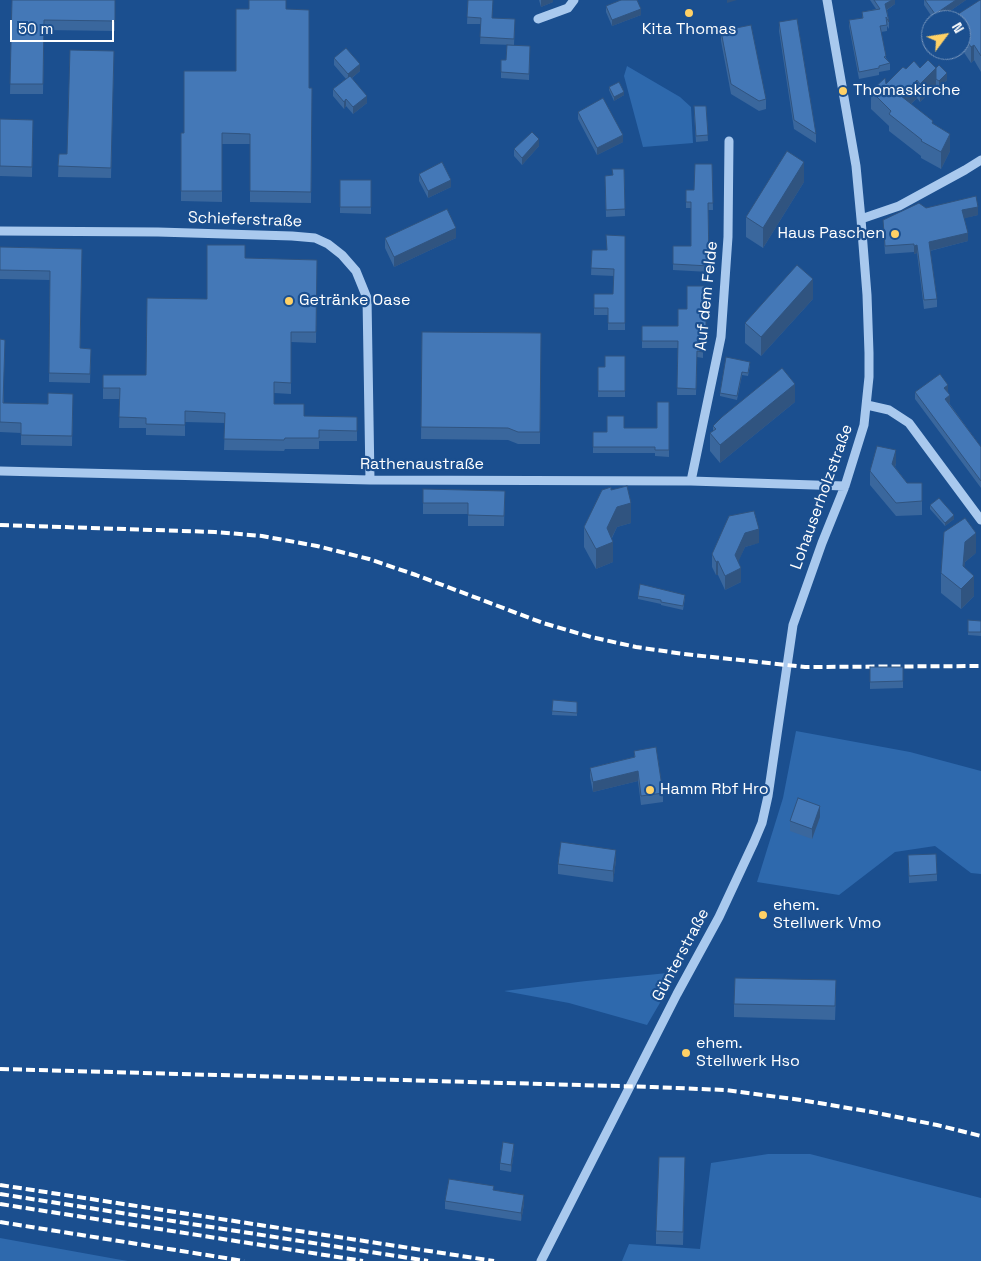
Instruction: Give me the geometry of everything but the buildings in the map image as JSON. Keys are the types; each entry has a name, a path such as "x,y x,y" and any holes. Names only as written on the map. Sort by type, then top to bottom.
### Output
{"street":[{"path":"538,19 568,8 574,0"},
{"name":"Lohauserholzstraße","path":"789,645 793,625 808,580 845,486 859,444 867,405 869,353 867,295 856,166 827,0"},
{"name":"Auf dem Felde","path":"691,481 721,337 728,237 729,141"},
{"path":"861,218 899,206 981,160"},
{"name":"Schieferstraße","path":"0,231 158,232 292,236 315,238 328,244 342,255 356,271 366,298 370,480"},
{"path":"867,405 889,410 909,423 981,520"},
{"name":"Rathenaustraße","path":"0,471 370,480 691,481 845,486"},
{"name":"Günterstraße","path":"541,1261 718,917 762,823 768,796 789,645"}],"shaded area":[{"path":"627,66 680,97 691,107 693,143 643,147 624,76"},
{"path":"796,731 910,752 981,771 981,874 971,873 935,846 895,852 839,895 757,882 783,798"},
{"path":"678,972 647,1025 569,1003 504,991 586,981"},
{"path":"768,1154 810,1154 981,1198 981,1261 622,1261 629,1244 700,1249 711,1163"},
{"path":"0,1238 116,1259 128,1261 0,1261"}],"railway":[{"path":"0,525 215,532 262,536 317,546 369,559 416,575 543,623 591,637 636,647 684,654 805,667 981,666"},
{"path":"0,1069 725,1090 872,1112 981,1136"},
{"path":"0,1185 494,1261"},
{"path":"0,1194 428,1261"},
{"path":"0,1204 363,1261"},
{"path":"0,1222 244,1261"}],"place":[{"name":"Kita Thomas","path":"689,13"},
{"name":"Thomaskirche","path":"843,91"},
{"name":"Haus Paschen","path":"895,234"},
{"name":"Getränke Oase","path":"289,301"},
{"name":"Hamm Rbf Hro","path":"650,790"},
{"name":"ehem. Stellwerk Vmo","path":"763,915"},
{"name":"ehem. Stellwerk Hso","path":"686,1053"}]}
